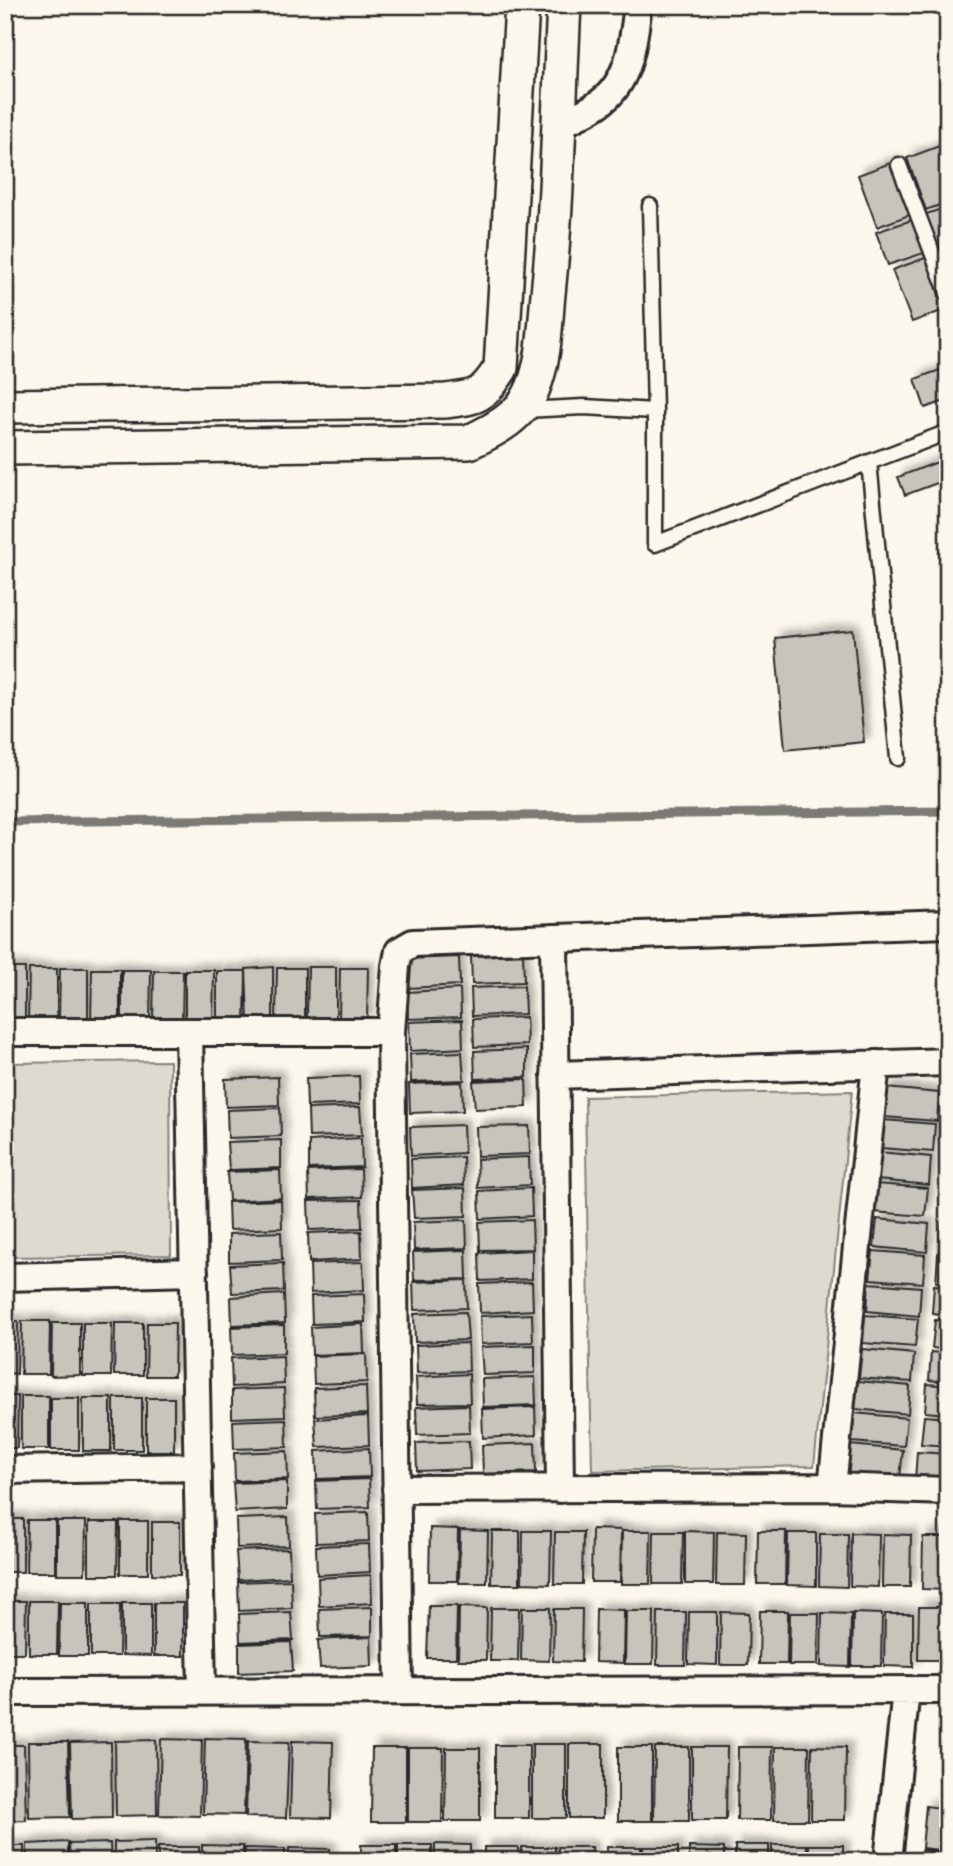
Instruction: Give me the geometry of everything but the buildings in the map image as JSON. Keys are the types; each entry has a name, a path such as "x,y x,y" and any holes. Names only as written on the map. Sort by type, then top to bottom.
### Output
{"street":[{"path":"5,406 445,401 474,398 491,384 501,368 522,5"},
{"path":"5,448 469,442 499,428 520,410 533,390 541,360 551,268 564,5"},
{"path":"558,126 599,104 617,86 631,60 638,5"},
{"path":"491,384 520,410"},
{"path":"399,1691 391,1032 399,951 413,943 948,924"},
{"path":"554,938 560,1489"},
{"path":"5,1032 391,1032"},
{"path":"189,1032 202,1691"},
{"path":"555,1075 948,1062"},
{"path":"832,1487 876,1064"},
{"path":"5,1277 194,1272"},
{"path":"5,1470 198,1467"},
{"path":"396,1489 832,1487 948,1491"},
{"path":"888,1861 906,1690"},
{"path":"5,1692 948,1690"}],"lane":[{"path":"899,165 948,294"},
{"path":"650,205 655,411 654,544 948,432"},
{"path":"520,410 584,407 655,411"},
{"path":"870,462 898,758"}],"shaded area":[{"path":"170,1061 171,1255 5,1257 5,1063"},
{"path":"852,1091 814,1466 592,1471 585,1097"}],"waterway":[{"path":"5,822 948,811"}]}
